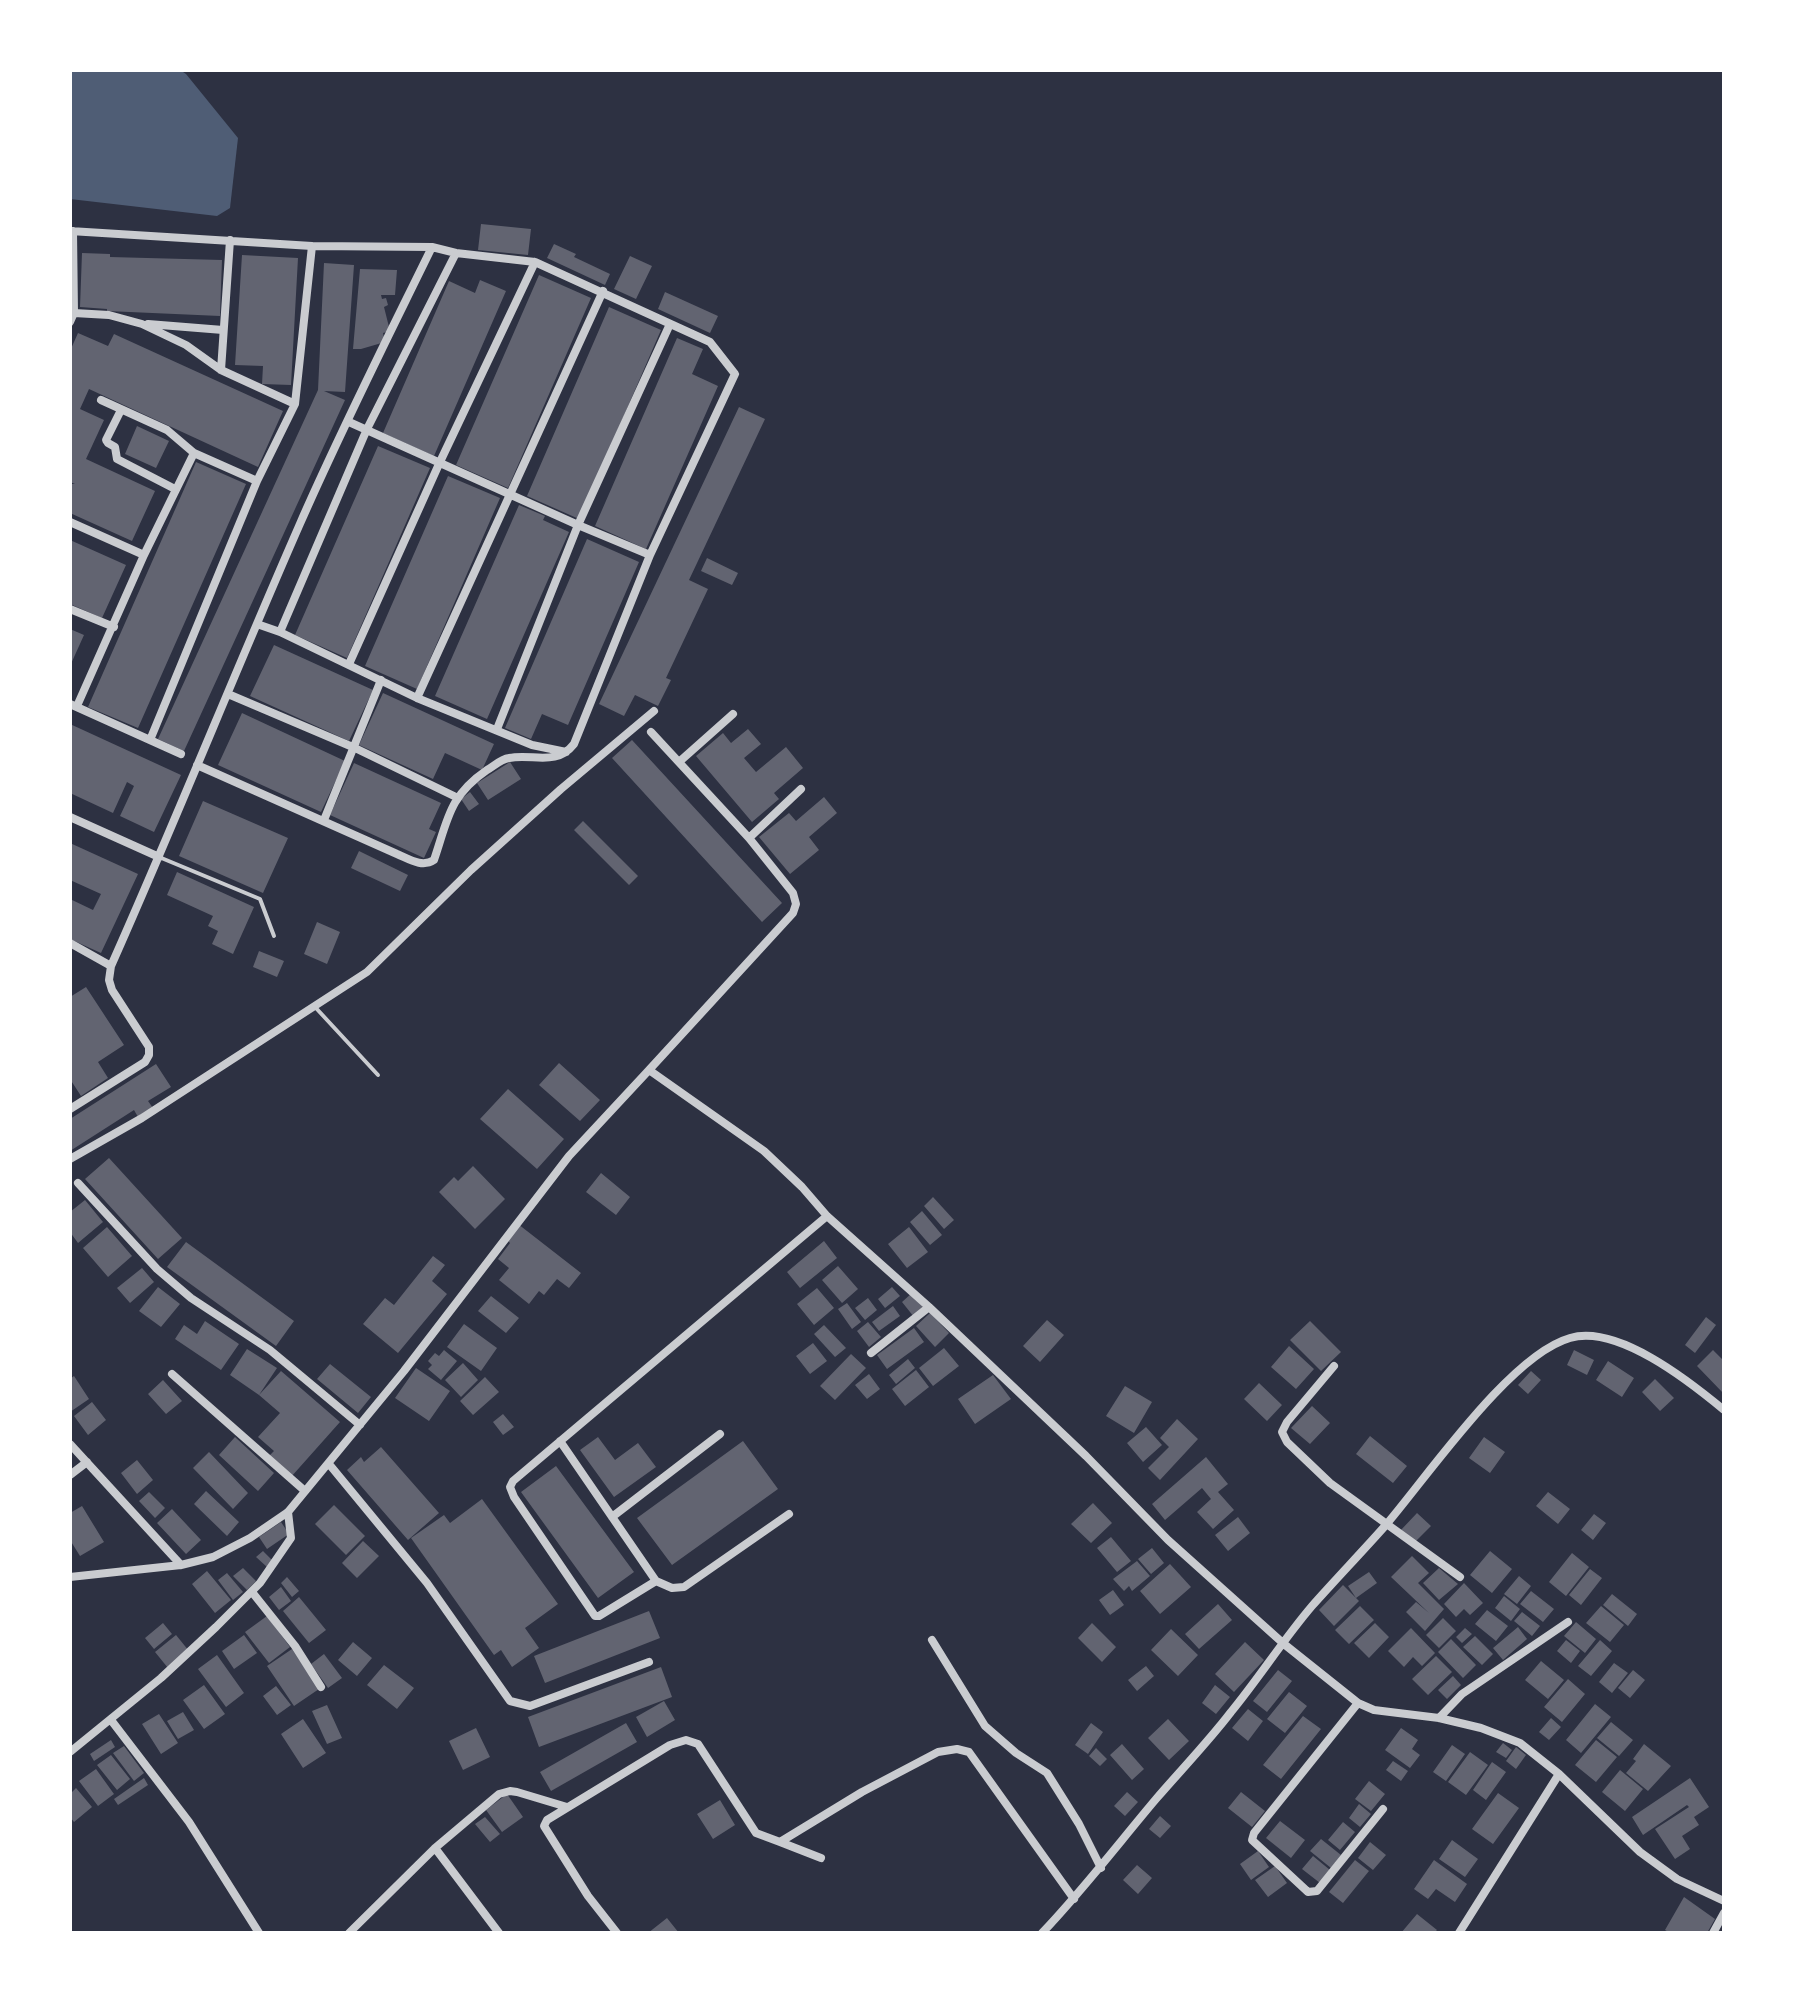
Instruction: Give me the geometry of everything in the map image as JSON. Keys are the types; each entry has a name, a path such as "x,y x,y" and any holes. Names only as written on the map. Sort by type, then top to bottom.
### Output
{"street":[{"path":"197,765 421,864 434,860 456,797 478,777 511,757 546,759 567,753 574,744 650,555 735,374 710,342 535,262 456,253 432,247 312,246 72,231 72,317 109,315 142,324 186,345 221,370 295,404"},
{"path":"221,370 230,240"},
{"path":"150,740 257,481 295,404 312,246"},
{"path":"72,1105 145,1062 149,1055 149,1047 112,990 109,980 111,966 300,523 432,247"},
{"path":"280,632 367,429 456,253"},
{"path":"349,664 535,262"},
{"path":"417,698 603,291"},
{"path":"142,324 223,330"},
{"path":"497,729 578,525 670,324"},
{"path":"101,400 167,430 194,453 257,481"},
{"path":"121,410 106,440 115,447 117,459 175,489"},
{"path":"349,422 650,555"},
{"path":"181,754 73,705 114,627 144,555 194,453"},
{"path":"70,522 144,555"},
{"path":"70,609 114,627"},
{"path":"257,624 417,698 532,745 567,753"},
{"path":"324,820 381,680"},
{"path":"228,694 355,748 456,797"},
{"path":"70,1159 142,1118 367,972 561,789 654,711"},
{"path":"679,762 733,714"},
{"path":"70,1577 181,1565 221,1553 288,1512 360,1425 569,1156 793,913 796,904 793,893 749,838 651,732"},
{"path":"749,838 801,789"},
{"path":"70,817 159,857"},
{"path":"70,943 111,966"},
{"path":"649,1070 764,1151 827,1216 929,1307 1086,1456 1168,1540 1284,1644 1358,1703 1374,1710 1439,1718 1512,1739 1559,1774 1640,1852 1677,1879 1724,1901"},
{"path":"78,1183 157,1269 191,1298 270,1350 360,1425"},
{"path":"656,1581 599,1616 592,1613 510,1487 517,1475 827,1216"},
{"path":"871,1353 929,1307"},
{"path":"1042,1933 1101,1868 1228,1716 1319,1598 1487,1404 1540,1351 1570,1338 1594,1335 1620,1342 1689,1382 1724,1410"},
{"path":"1334,1366 1287,1422 1282,1432 1287,1442 1330,1483 1460,1577"},
{"path":"172,1374 305,1491"},
{"path":"612,1517 720,1434"},
{"path":"560,1441 656,1581 672,1588 684,1587 789,1514"},
{"path":"70,1444 181,1565"},
{"path":"70,1475 87,1462"},
{"path":"329,1464 427,1583 510,1701 530,1706 649,1662"},
{"path":"70,1752 172,1668 252,1592 291,1538 288,1512"},
{"path":"252,1592 295,1646 321,1687"},
{"path":"1439,1718 1462,1694 1568,1622"},
{"path":"932,1640 985,1726 1016,1753 1047,1773 1079,1824 1101,1868"},
{"path":"1358,1703 1254,1833 1252,1840 1312,1893 1317,1891 1383,1809"},
{"path":"111,1720 189,1822 259,1933"},
{"path":"617,1933 588,1896 544,1829 547,1820 670,1745 689,1740 698,1744 756,1833 821,1858"},
{"path":"780,1842 862,1792 938,1752 957,1749 969,1752 979,1763 1074,1899"},
{"path":"1459,1933 1559,1774"},
{"path":"349,1933 435,1848 503,1792 517,1792 567,1807"},
{"path":"435,1848 499,1933"},
{"path":"1713,1933 1724,1913"}],"lane":[{"path":"159,857 260,899 274,936"},
{"path":"315,1007 378,1075"}],"water":[{"path":"70,70 180,70 186,74 238,138 230,208 217,216 70,199"}],"building":[{"path":"481,224 531,229 528,255 478,250"},
{"path":"554,244 610,274 605,285 547,258"},
{"path":"82,253 110,254 110,257 222,260 220,316 80,307"},
{"path":"242,255 298,258 291,385 262,384 263,366 235,365"},
{"path":"630,256 652,266 636,299 614,289"},
{"path":"324,263 354,265 345,392 324,391 345,400 184,751 158,739 318,390"},
{"path":"360,269 397,270 395,295 381,295 388,305 384,307 390,331 383,333 385,342 353,349"},
{"path":"539,275 591,298 508,488 456,465"},
{"path":"480,280 506,291 434,456 383,433 449,281 475,293"},
{"path":"665,292 718,316 710,333 658,309"},
{"path":"609,307 661,330 579,519 527,496"},
{"path":"78,333 108,346 114,334 283,411 258,467 89,389 80,409 104,420 86,459 155,491 132,541 70,513 70,484 75,484 70,482 70,351"},
{"path":"677,338 703,349 692,374 718,386 646,549 595,526"},
{"path":"739,407 765,419 689,580 708,589 666,678 671,680 658,706 635,695 624,716 599,704"},
{"path":"137,426 169,441 156,468 125,454"},
{"path":"378,446 430,468 347,658 295,635"},
{"path":"196,462 246,484 138,728 88,707"},
{"path":"448,476 500,498 417,689 365,666"},
{"path":"519,505 545,516 543,520 569,532 487,719 435,696"},
{"path":"587,539 639,562 568,725 542,714 531,739 505,728"},
{"path":"70,540 126,565 102,618 70,604"},
{"path":"707,558 738,573 732,585 701,571"},
{"path":"70,629 84,635 70,666"},
{"path":"274,645 373,690 349,741 250,696"},
{"path":"383,693 494,744 482,770 445,753 433,779 359,745"},
{"path":"242,713 345,761 321,812 218,765"},
{"path":"70,724 181,775 154,832 120,816 134,786 127,782 113,813 70,793"},
{"path":"748,729 761,744 744,758 756,772 786,747 803,768 774,793 779,799 752,822 696,756 723,733 731,743"},
{"path":"632,740 782,903 762,922 612,758"},
{"path":"510,762 521,779 488,800 477,783"},
{"path":"354,763 441,803 429,829 436,832 424,858 330,815"},
{"path":"470,792 479,804 469,811 461,799"},
{"path":"824,797 837,813 809,837 819,850 790,874 759,837 789,813 796,821"},
{"path":"203,801 288,838 263,893 179,856"},
{"path":"583,821 638,876 629,885 574,830"},
{"path":"70,843 138,874 101,953 70,939 70,899 93,910 101,894 70,880"},
{"path":"359,851 408,875 400,891 351,868"},
{"path":"177,872 254,907 233,954 212,944 218,931 208,926 213,916 167,895"},
{"path":"317,922 340,932 327,964 304,954"},
{"path":"259,951 284,961 277,977 253,967"},
{"path":"86,987 124,1045 98,1062 108,1078 81,1096 70,1079 70,997"},
{"path":"559,1063 600,1100 580,1121 539,1085"},
{"path":"156,1064 171,1087 148,1101 153,1108 138,1117 134,1110 70,1151 70,1119"},
{"path":"508,1089 564,1139 537,1169 480,1119"},
{"path":"109,1158 182,1238 158,1259 85,1179"},
{"path":"473,1166 505,1199 475,1229 439,1192 454,1177 458,1181"},
{"path":"601,1173 630,1197 616,1215 586,1192"},
{"path":"933,1197 954,1220 944,1229 924,1206"},
{"path":"85,1200 103,1222 78,1243 70,1232 70,1212"},
{"path":"922,1211 942,1235 930,1245 910,1222"},
{"path":"518,1224 581,1273 569,1288 557,1279 544,1295 539,1291 529,1304 499,1280 509,1268 498,1259 510,1243 506,1239"},
{"path":"107,1227 132,1256 108,1277 83,1248"},
{"path":"909,1227 928,1252 907,1268 888,1244"},
{"path":"824,1241 837,1258 800,1288 787,1272"},
{"path":"186,1242 294,1321 276,1346 167,1267"},
{"path":"433,1256 445,1265 432,1281 447,1294 398,1353 363,1324 385,1298 394,1305"},
{"path":"838,1266 858,1289 842,1303 822,1280"},
{"path":"142,1268 154,1282 130,1303 117,1288"},
{"path":"158,1287 180,1304 161,1327 139,1311"},
{"path":"892,1287 900,1296 885,1308 878,1299"},
{"path":"817,1288 834,1308 814,1325 797,1304"},
{"path":"912,1293 924,1308 914,1317 902,1302"},
{"path":"491,1296 519,1318 506,1333 478,1311"},
{"path":"868,1298 877,1310 865,1320 855,1308"},
{"path":"847,1303 861,1322 852,1329 838,1309"},
{"path":"893,1306 900,1316 879,1331 872,1322"},
{"path":"930,1313 949,1333 935,1347 916,1326"},
{"path":"1706,1317 1716,1325 1695,1353 1685,1345"},
{"path":"1047,1320 1064,1335 1040,1362 1023,1346"},
{"path":"205,1321 239,1344 221,1370 175,1339 184,1325 197,1334"},
{"path":"1310,1321 1341,1352 1321,1371 1290,1340"},
{"path":"868,1322 881,1337 869,1347 857,1331"},
{"path":"464,1324 497,1348 481,1371 447,1347"},
{"path":"824,1325 846,1348 835,1357 814,1334"},
{"path":"914,1328 924,1342 887,1369 877,1355"},
{"path":"813,1343 827,1361 810,1374 796,1356"},
{"path":"1289,1346 1314,1369 1296,1389 1271,1367"},
{"path":"944,1348 959,1366 933,1386 919,1368"},
{"path":"247,1349 277,1368 259,1395 230,1375"},
{"path":"444,1350 457,1361 441,1380 428,1369 432,1365 428,1361 435,1353 439,1356"},
{"path":"1574,1350 1594,1360 1587,1375 1567,1365"},
{"path":"1713,1350 1724,1361 1724,1394 1697,1366"},
{"path":"851,1354 866,1368 835,1400 820,1386"},
{"path":"908,1359 915,1368 896,1384 889,1375"},
{"path":"1608,1361 1634,1378 1622,1397 1596,1380"},
{"path":"463,1363 478,1380 461,1397 445,1380"},
{"path":"330,1364 371,1397 358,1413 317,1379"},
{"path":"416,1368 450,1391 429,1421 395,1398"},
{"path":"916,1370 929,1387 905,1406 892,1389"},
{"path":"281,1371 340,1422 291,1477 268,1457 274,1451 258,1437 280,1413 259,1395"},
{"path":"1531,1371 1541,1380 1528,1394 1518,1385"},
{"path":"869,1374 880,1389 867,1399 855,1385"},
{"path":"993,1375 1011,1399 975,1424 958,1399"},
{"path":"74,1376 89,1399 70,1412 70,1379"},
{"path":"485,1377 499,1392 473,1415 460,1401"},
{"path":"1655,1379 1674,1398 1660,1411 1642,1392"},
{"path":"163,1380 182,1401 166,1414 148,1394"},
{"path":"1259,1383 1282,1405 1267,1421 1244,1399"},
{"path":"1125,1386 1152,1402 1134,1433 1106,1416"},
{"path":"92,1402 106,1420 88,1435 74,1416"},
{"path":"1312,1406 1330,1423 1310,1444 1291,1428"},
{"path":"503,1414 514,1427 503,1435 493,1422"},
{"path":"1177,1419 1198,1439 1160,1480 1148,1468 1169,1447 1160,1438"},
{"path":"1146,1427 1162,1445 1143,1462 1127,1443"},
{"path":"1370,1436 1407,1466 1393,1483 1356,1454"},
{"path":"235,1437 274,1473 258,1491 219,1455"},
{"path":"598,1437 615,1460 638,1443 656,1467 614,1497 580,1450"},
{"path":"1484,1437 1505,1452 1490,1473 1469,1458"},
{"path":"743,1441 778,1489 672,1565 637,1518"},
{"path":"381,1447 439,1513 408,1540 347,1470 361,1457 364,1462"},
{"path":"209,1452 248,1493 233,1509 193,1468"},
{"path":"1206,1457 1228,1484 1218,1492 1234,1510 1213,1529 1197,1512 1211,1499 1202,1488 1165,1520 1152,1504"},
{"path":"137,1460 153,1480 137,1494 121,1473"},
{"path":"556,1466 634,1572 598,1598 521,1492"},
{"path":"206,1491 239,1522 227,1536 194,1504"},
{"path":"149,1492 165,1508 155,1518 139,1501"},
{"path":"1548,1492 1570,1509 1558,1524 1536,1506"},
{"path":"482,1499 558,1604 525,1628 539,1648 512,1667 501,1650 494,1655 411,1538 444,1515 450,1523"},
{"path":"1093,1503 1112,1523 1091,1543 1071,1524"},
{"path":"334,1505 365,1536 346,1555 315,1524"},
{"path":"82,1506 104,1542 80,1556 70,1540 70,1513"},
{"path":"172,1509 201,1540 186,1554 157,1523"},
{"path":"1417,1513 1431,1526 1413,1544 1400,1531"},
{"path":"1594,1514 1606,1523 1593,1540 1581,1530"},
{"path":"1238,1517 1250,1533 1228,1551 1215,1535"},
{"path":"281,1522 289,1534 267,1549 259,1537"},
{"path":"1111,1537 1131,1561 1117,1572 1097,1548"},
{"path":"363,1541 379,1556 357,1578 342,1563"},
{"path":"1152,1548 1164,1563 1151,1574 1138,1559"},
{"path":"263,1551 273,1561 267,1567 256,1557"},
{"path":"1490,1551 1512,1569 1492,1593 1470,1575"},
{"path":"1572,1553 1589,1567 1566,1596 1549,1582"},
{"path":"1412,1556 1429,1573 1418,1583 1444,1609 1425,1631 1406,1612 1416,1602 1429,1613 1391,1577"},
{"path":"1137,1561 1150,1576 1132,1591 1129,1586 1124,1591 1113,1579"},
{"path":"1170,1564 1191,1587 1160,1614 1140,1591"},
{"path":"243,1568 256,1581 247,1590 233,1576"},
{"path":"1439,1568 1458,1584 1439,1600 1423,1583"},
{"path":"1590,1569 1602,1578 1581,1605 1569,1595"},
{"path":"207,1571 231,1600 215,1613 192,1584"},
{"path":"1369,1572 1377,1583 1356,1598 1348,1586"},
{"path":"227,1573 243,1592 233,1600 218,1580"},
{"path":"1519,1576 1531,1586 1517,1604 1504,1594"},
{"path":"287,1577 299,1591 292,1597 281,1583"},
{"path":"1464,1583 1483,1603 1470,1615 1464,1609 1456,1617 1444,1604"},
{"path":"1343,1585 1359,1601 1334,1626 1319,1610"},
{"path":"281,1587 291,1601 279,1610 269,1597"},
{"path":"1113,1590 1124,1605 1110,1615 1099,1600"},
{"path":"1531,1591 1554,1609 1543,1622 1520,1604"},
{"path":"1612,1594 1637,1614 1628,1626 1603,1605"},
{"path":"1504,1596 1520,1609 1511,1621 1495,1608"},
{"path":"299,1597 326,1630 309,1643 283,1611"},
{"path":"1218,1604 1232,1620 1199,1649 1185,1634"},
{"path":"1360,1606 1374,1620 1349,1644 1335,1630"},
{"path":"1601,1606 1624,1625 1610,1642 1586,1623"},
{"path":"1487,1610 1508,1626 1496,1641 1475,1624"},
{"path":"649,1611 660,1638 545,1683 534,1656"},
{"path":"1522,1612 1540,1626 1532,1636 1514,1621"},
{"path":"267,1616 290,1647 269,1663 245,1632"},
{"path":"1443,1618 1456,1631 1439,1648 1426,1635"},
{"path":"1576,1622 1596,1639 1585,1653 1564,1636"},
{"path":"163,1623 172,1634 154,1649 145,1638"},
{"path":"1092,1623 1116,1647 1102,1662 1078,1638"},
{"path":"1375,1623 1389,1637 1369,1658 1354,1643"},
{"path":"1518,1627 1527,1639 1503,1660 1493,1648"},
{"path":"1411,1628 1435,1653 1422,1666 1413,1657 1404,1667 1388,1651"},
{"path":"1465,1628 1472,1634 1462,1643 1456,1637"},
{"path":"1171,1629 1198,1655 1178,1676 1151,1650"},
{"path":"176,1635 189,1651 168,1668 155,1652"},
{"path":"244,1635 257,1653 234,1669 222,1651"},
{"path":"1475,1636 1493,1654 1482,1665 1463,1647"},
{"path":"1451,1639 1476,1665 1463,1678 1438,1652"},
{"path":"1566,1640 1580,1651 1571,1663 1557,1651"},
{"path":"1600,1640 1612,1651 1591,1676 1578,1666"},
{"path":"353,1642 372,1658 357,1676 338,1660"},
{"path":"1245,1642 1264,1660 1234,1692 1215,1674"},
{"path":"292,1649 319,1689 294,1706 267,1666"},
{"path":"324,1654 342,1678 328,1688 311,1664"},
{"path":"217,1655 244,1693 226,1707 198,1669"},
{"path":"1436,1656 1452,1672 1428,1695 1412,1679"},
{"path":"1541,1661 1564,1680 1548,1699 1525,1680"},
{"path":"1614,1663 1628,1673 1612,1693 1599,1682"},
{"path":"384,1665 414,1688 397,1709 367,1685"},
{"path":"1146,1666 1154,1676 1137,1691 1128,1680"},
{"path":"661,1667 672,1697 539,1747 528,1717"},
{"path":"1278,1670 1292,1681 1267,1712 1253,1701"},
{"path":"1633,1670 1645,1680 1630,1698 1618,1688"},
{"path":"1453,1676 1461,1685 1447,1699 1438,1690"},
{"path":"1568,1679 1585,1694 1562,1722 1544,1707"},
{"path":"204,1685 225,1714 204,1729 183,1700"},
{"path":"1215,1685 1230,1697 1216,1714 1202,1703"},
{"path":"276,1686 291,1705 277,1715 263,1696"},
{"path":"1289,1692 1307,1706 1285,1733 1267,1719"},
{"path":"664,1701 675,1720 647,1737 636,1717"},
{"path":"1595,1704 1611,1717 1581,1753 1566,1740"},
{"path":"327,1705 342,1738 327,1744 312,1711"},
{"path":"1248,1709 1263,1721 1248,1741 1232,1728"},
{"path":"183,1712 194,1730 178,1739 167,1721"},
{"path":"159,1714 178,1743 161,1754 142,1724"},
{"path":"1303,1716 1321,1729 1281,1779 1263,1765"},
{"path":"1551,1718 1561,1727 1549,1740 1539,1732"},
{"path":"303,1719 326,1753 303,1768 281,1734"},
{"path":"1168,1719 1189,1741 1169,1760 1148,1738"},
{"path":"1611,1722 1633,1740 1619,1756 1597,1738"},
{"path":"626,1723 637,1742 551,1791 540,1772"},
{"path":"1091,1723 1103,1732 1088,1754 1075,1745"},
{"path":"476,1728 490,1757 463,1770 449,1741"},
{"path":"1401,1728 1418,1740 1412,1749 1420,1755 1410,1768 1385,1750"},
{"path":"111,1740 115,1747 94,1761 90,1754"},
{"path":"1596,1740 1617,1757 1596,1782 1575,1765"},
{"path":"1503,1743 1512,1750 1506,1758 1496,1752"},
{"path":"1122,1744 1144,1769 1132,1780 1110,1755"},
{"path":"1644,1744 1671,1766 1648,1791 1626,1773"},
{"path":"1452,1745 1465,1754 1446,1781 1433,1772"},
{"path":"124,1746 144,1773 134,1781 113,1753"},
{"path":"1516,1747 1526,1755 1516,1769 1506,1761"},
{"path":"1096,1748 1107,1759 1100,1766 1089,1756"},
{"path":"1470,1752 1488,1765 1466,1795 1448,1782"},
{"path":"111,1755 130,1779 117,1790 97,1765"},
{"path":"1393,1761 1408,1771 1401,1781 1386,1770"},
{"path":"1492,1762 1506,1772 1486,1800 1473,1790"},
{"path":"96,1769 114,1794 98,1806 79,1781"},
{"path":"1620,1770 1643,1789 1625,1811 1602,1792"},
{"path":"144,1778 148,1785 118,1805 114,1799"},
{"path":"1690,1778 1709,1807 1694,1817 1699,1825 1682,1836 1690,1849 1675,1859 1655,1829 1689,1807 1687,1805 1643,1835 1632,1817"},
{"path":"1369,1781 1385,1794 1371,1811 1355,1799"},
{"path":"76,1788 92,1807 74,1822 70,1817 70,1794"},
{"path":"1127,1792 1138,1802 1125,1816 1114,1806"},
{"path":"1241,1792 1265,1811 1252,1827 1228,1808"},
{"path":"1498,1793 1519,1808 1493,1844 1472,1829"},
{"path":"507,1794 523,1817 502,1832 486,1810"},
{"path":"720,1800 735,1825 713,1839 697,1814"},
{"path":"1359,1804 1371,1814 1360,1827 1349,1818"},
{"path":"1160,1816 1171,1826 1160,1838 1149,1829"},
{"path":"485,1817 500,1834 490,1842 475,1824"},
{"path":"1280,1821 1305,1840 1291,1858 1266,1838"},
{"path":"1343,1822 1355,1832 1340,1850 1328,1840"},
{"path":"1321,1839 1341,1855 1331,1868 1310,1851"},
{"path":"1452,1840 1478,1859 1465,1877 1439,1859"},
{"path":"1370,1842 1386,1855 1373,1870 1358,1858"},
{"path":"1258,1851 1269,1867 1251,1880 1240,1864"},
{"path":"1313,1856 1330,1870 1320,1883 1302,1869"},
{"path":"1355,1860 1369,1871 1343,1903 1329,1892"},
{"path":"1434,1860 1467,1884 1455,1902 1436,1889 1428,1899 1414,1889"},
{"path":"1137,1865 1152,1878 1138,1894 1123,1880"},
{"path":"1275,1866 1287,1883 1268,1897 1255,1880"},
{"path":"1684,1897 1715,1919 1707,1933 1670,1933 1665,1930"},
{"path":"1417,1914 1437,1930 1434,1933 1401,1933"},
{"path":"667,1918 679,1933 648,1933"}]}
